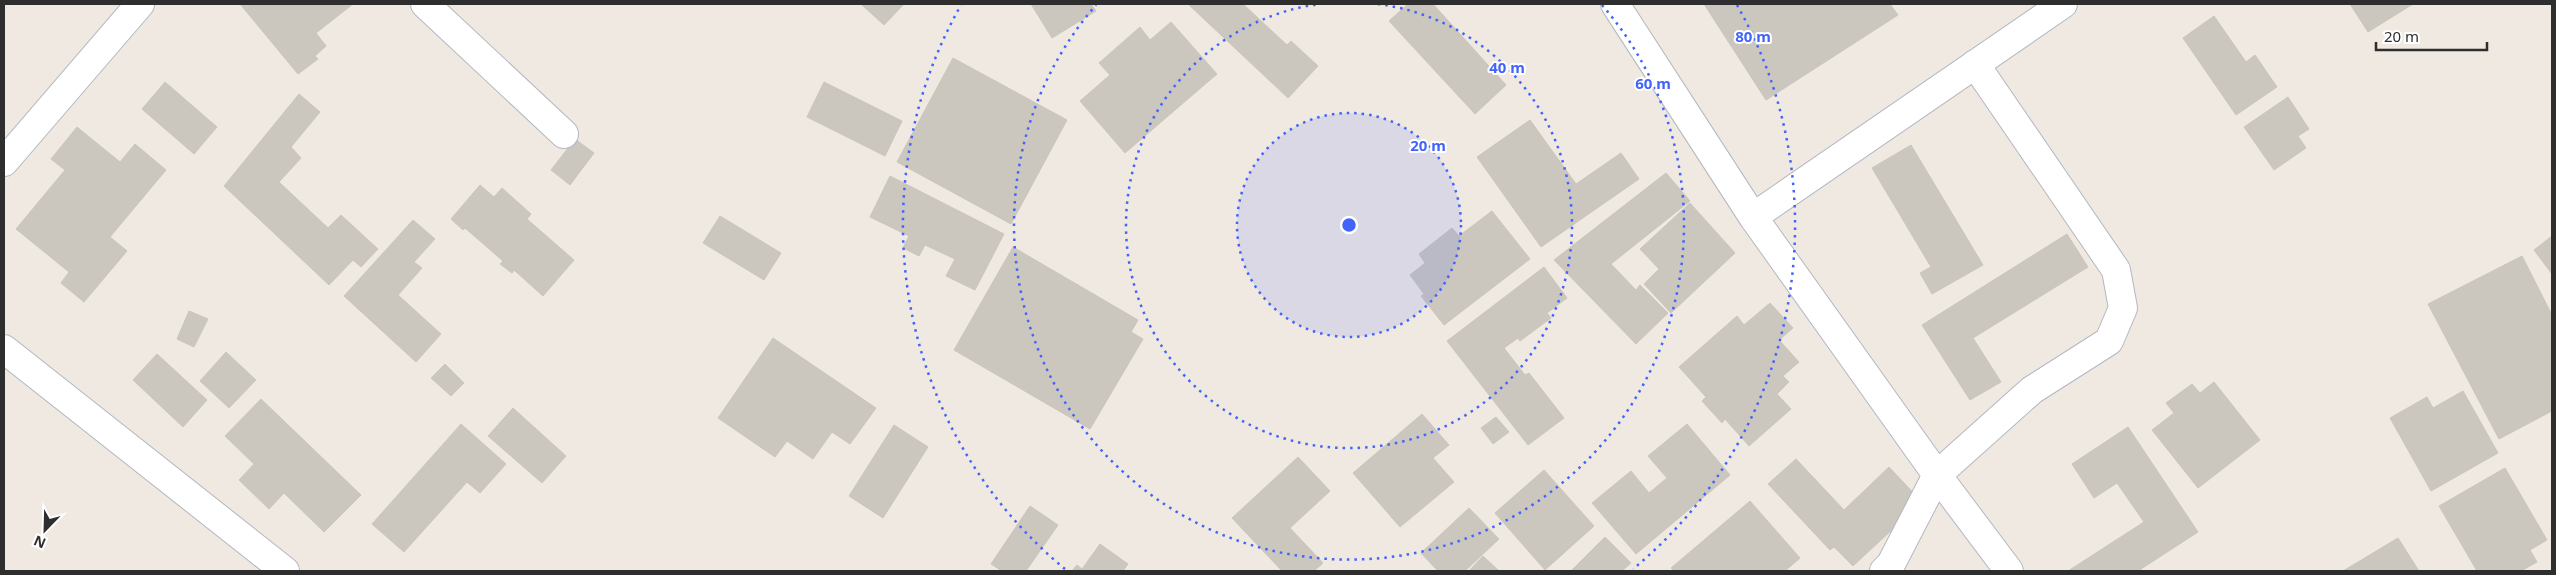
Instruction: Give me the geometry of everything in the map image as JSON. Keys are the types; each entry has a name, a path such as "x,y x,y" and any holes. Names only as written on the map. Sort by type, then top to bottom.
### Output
{"street":[{"path":"4,162 140,4"},
{"path":"424,4 564,134"},
{"path":"1615,4 1753,217 1937,475 2009,571"},
{"path":"1753,217 2063,4"},
{"path":"1884,571 1891,564 1937,475 2032,390 2109,341 2123,308 2116,270 1975,64"},
{"path":"4,349 285,571"}],"building":[{"path":"240,4 353,4 316,33 326,46 315,56 318,59 298,74"},
{"path":"861,4 904,4 884,25"},
{"path":"1031,4 1091,4 1096,11 1052,38"},
{"path":"1188,4 1243,4 1287,45 1291,41 1318,66 1288,98"},
{"path":"1408,4 1433,4 1506,85 1475,114 1389,21"},
{"path":"1704,4 1764,4 1778,26 1813,4 1890,4 1898,15 1766,100"},
{"path":"1764,4 1813,4 1778,26"},
{"path":"2350,4 2413,4 2368,32"},
{"path":"2214,16 2246,62 2255,55 2277,87 2236,115 2183,38"},
{"path":"1171,22 1217,74 1125,153 1080,101 1110,75 1099,63 1140,27 1150,40"},
{"path":"953,58 1067,120 1011,224 897,162","holes":["965,123 1007,145 994,169 953,147"]},
{"path":"165,82 217,127 194,154 142,109"},
{"path":"824,82 902,121 885,156 807,117"},
{"path":"299,94 320,112 291,147 301,158 279,182 328,228 341,215 378,249 361,267 353,260 329,285 224,186"},
{"path":"2288,97 2309,129 2298,136 2306,148 2274,170 2244,127"},
{"path":"1530,120 1576,184 1621,153 1639,179 1541,247 1477,157"},
{"path":"965,123 1007,145 994,169 953,147"},
{"path":"77,127 120,162 135,144 166,170 110,237 127,251 84,302 61,283 69,272 16,229 65,170 51,159"},
{"path":"575,139 594,153 570,185 551,170"},
{"path":"1911,145 1983,265 1932,294 1920,273 1931,267 1872,168"},
{"path":"1666,173 1690,201 1611,264 1636,290 1640,285 1668,313 1636,344 1554,260"},
{"path":"890,176 1004,234 975,290 946,276 955,259 925,245 919,256 903,248 909,236 870,217"},
{"path":"480,185 494,197 502,188 531,214 527,219 574,260 543,296 514,270 512,273 500,264 503,261 465,228 463,230 451,219"},
{"path":"1690,203 1735,253 1671,313 1644,284 1659,269 1640,249"},
{"path":"1492,211 1530,259 1444,325 1421,296 1424,294 1410,275 1425,263 1419,254 1452,228 1459,236"},
{"path":"720,216 781,253 764,280 703,243"},
{"path":"413,220 435,239 414,262 422,268 398,295 441,334 416,362 344,296"},
{"path":"2067,234 2088,267 1973,338 2001,382 1970,400 1922,325"},
{"path":"2552,236 2552,274 2534,250"},
{"path":"1013,247 1138,320 1131,332 1143,339 1090,429 954,350","holes":["1027,301 1085,335 1065,369 1007,336"]},
{"path":"2522,256 2552,315 2552,411 2499,439 2428,304"},
{"path":"1544,267 1567,298 1547,313 1551,318 1520,341 1518,338 1504,348 1525,375 1529,373 1564,418 1528,445 1447,341"},
{"path":"1027,301 1085,335 1065,369 1007,336"},
{"path":"1770,303 1793,328 1779,340 1799,362 1783,376 1789,382 1777,394 1791,409 1749,446 1725,419 1722,423 1702,401 1706,397 1679,367 1737,316 1744,325"},
{"path":"189,311 208,319 194,347 177,339"},
{"path":"773,338 876,408 850,444 832,432 813,459 787,441 775,457 718,418"},
{"path":"226,352 256,380 229,408 200,381"},
{"path":"157,354 207,400 183,427 133,380"},
{"path":"445,364 464,383 451,396 431,378"},
{"path":"2214,382 2260,440 2198,488 2152,430 2174,413 2166,403 2192,384 2200,393"},
{"path":"2463,391 2498,453 2431,491 2390,418 2427,397 2433,408"},
{"path":"261,399 361,495 324,532 284,493 269,509 239,480 254,464 225,436"},
{"path":"513,408 566,456 542,483 488,436"},
{"path":"1422,414 1449,445 1433,458 1454,482 1400,527 1353,473"},
{"path":"1496,417 1509,432 1493,444 1481,428"},
{"path":"461,424 506,464 480,493 467,482 404,552 372,524"},
{"path":"1687,424 1730,475 1636,554 1592,503 1631,471 1649,493 1667,478 1648,456"},
{"path":"894,425 928,447 883,518 849,496"},
{"path":"2128,427 2198,532 2138,571 2068,571 2144,522 2117,483 2094,498 2072,464"},
{"path":"1298,457 1330,491 1290,528 1323,563 1314,571 1282,571 1232,518"},
{"path":"1796,459 1844,510 1889,467 1922,502 1853,566 1834,547 1830,550 1768,484"},
{"path":"2505,468 2547,540 2530,550 2537,562 2521,571 2498,571 2497,569 2477,571 2439,506"},
{"path":"1544,470 1594,526 1545,570 1495,513"},
{"path":"1750,501 1800,558 1785,571 1674,571 1671,568"},
{"path":"1030,506 1058,525 1026,571 1002,571 991,564"},
{"path":"1469,508 1499,539 1465,571 1438,571 1421,553"},
{"path":"1605,537 1631,563 1622,571 1571,571"},
{"path":"2398,538 2419,571 2343,571"},
{"path":"1100,544 1128,564 1123,571 1072,571 1077,565 1082,569"},
{"path":"1483,556 1499,571 1469,571"}]}
